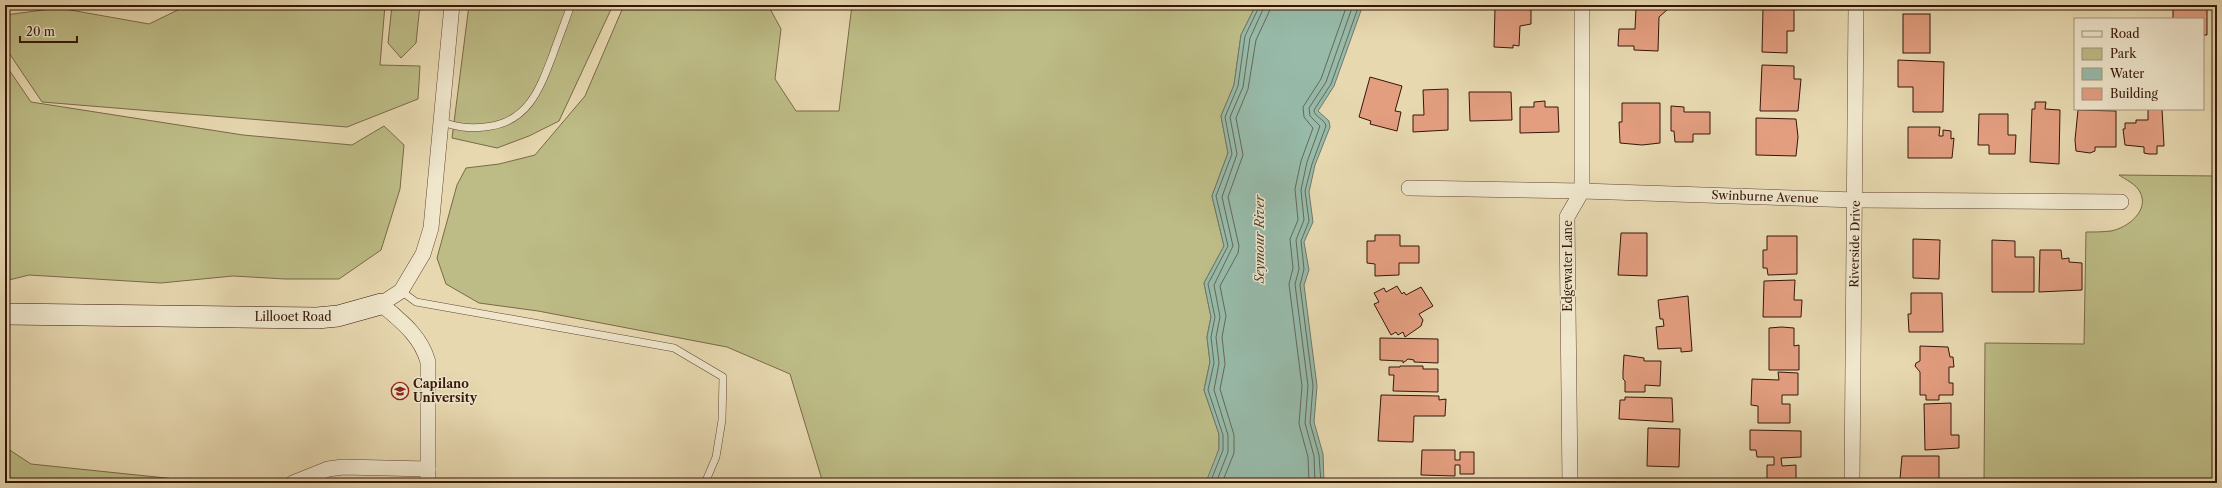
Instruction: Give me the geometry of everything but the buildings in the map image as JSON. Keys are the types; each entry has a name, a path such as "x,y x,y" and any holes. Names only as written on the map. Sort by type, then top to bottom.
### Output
{"street":[{"name":"Lillooet Road","path":"5,314 317,318 338,316 380,304 400,291 422,254 431,228 452,5"},
{"name":"Edgewater Lane","path":"1570,483 1567,217 1582,191 1582,5"},
{"name":"Riverside Drive","path":"1852,483 1856,200 1856,5"},
{"name":"Swinburne Avenue","path":"1409,188 1582,191 1856,200 2121,202"},
{"path":"293,483 328,469 343,467 428,476 428,362 425,349 405,324 380,304"}],"lane":[{"path":"440,121 456,127 489,127 511,120 522,112 539,90 571,5"},
{"path":"400,291 416,302 674,348 700,362 723,377 722,420 716,457 705,483"}],"green space":[{"path":"188,5 385,5 380,65 420,66 418,99 347,127 42,102 5,47 5,15 59,8 149,24"},
{"path":"392,5 420,5 416,43 401,58 388,43"},
{"path":"469,5 613,5 559,121 529,136 497,148 452,138"},
{"path":"624,5 768,5 781,29 775,79 796,111 839,111 852,5 1256,5 1241,35 1234,85 1221,116 1228,153 1212,196 1224,246 1204,283 1211,317 1207,337 1210,362 1204,390 1219,434 1219,449 1207,483 823,483 790,374 727,347 538,311 479,303 446,284 437,258 457,185 466,168 499,164 535,155 585,96"},
{"path":"5,64 31,102 243,135 352,145 384,126 404,145 400,189 381,250 339,279 285,279 233,276 161,283 29,275 5,281"},
{"path":"2119,175 2217,176 2217,483 1984,483 1985,343 2084,344 2086,232 2111,231 2124,226 2135,218 2142,206 2142,199 2138,189"},
{"path":"5,447 31,464 214,483 5,483"}],"water":[{"name":"Seymour River","path":"1256,5 1363,5 1334,86 1318,111 1329,121 1330,127 1315,165 1309,192 1313,222 1304,242 1309,270 1304,285 1317,386 1314,422 1323,454 1324,483 1206,482 1219,449 1219,434 1204,390 1210,362 1207,337 1211,317 1204,283 1224,246 1212,196 1228,153 1221,116 1234,85 1241,35"}],"place":[{"name":"Capilano University","path":"400,391"}]}
